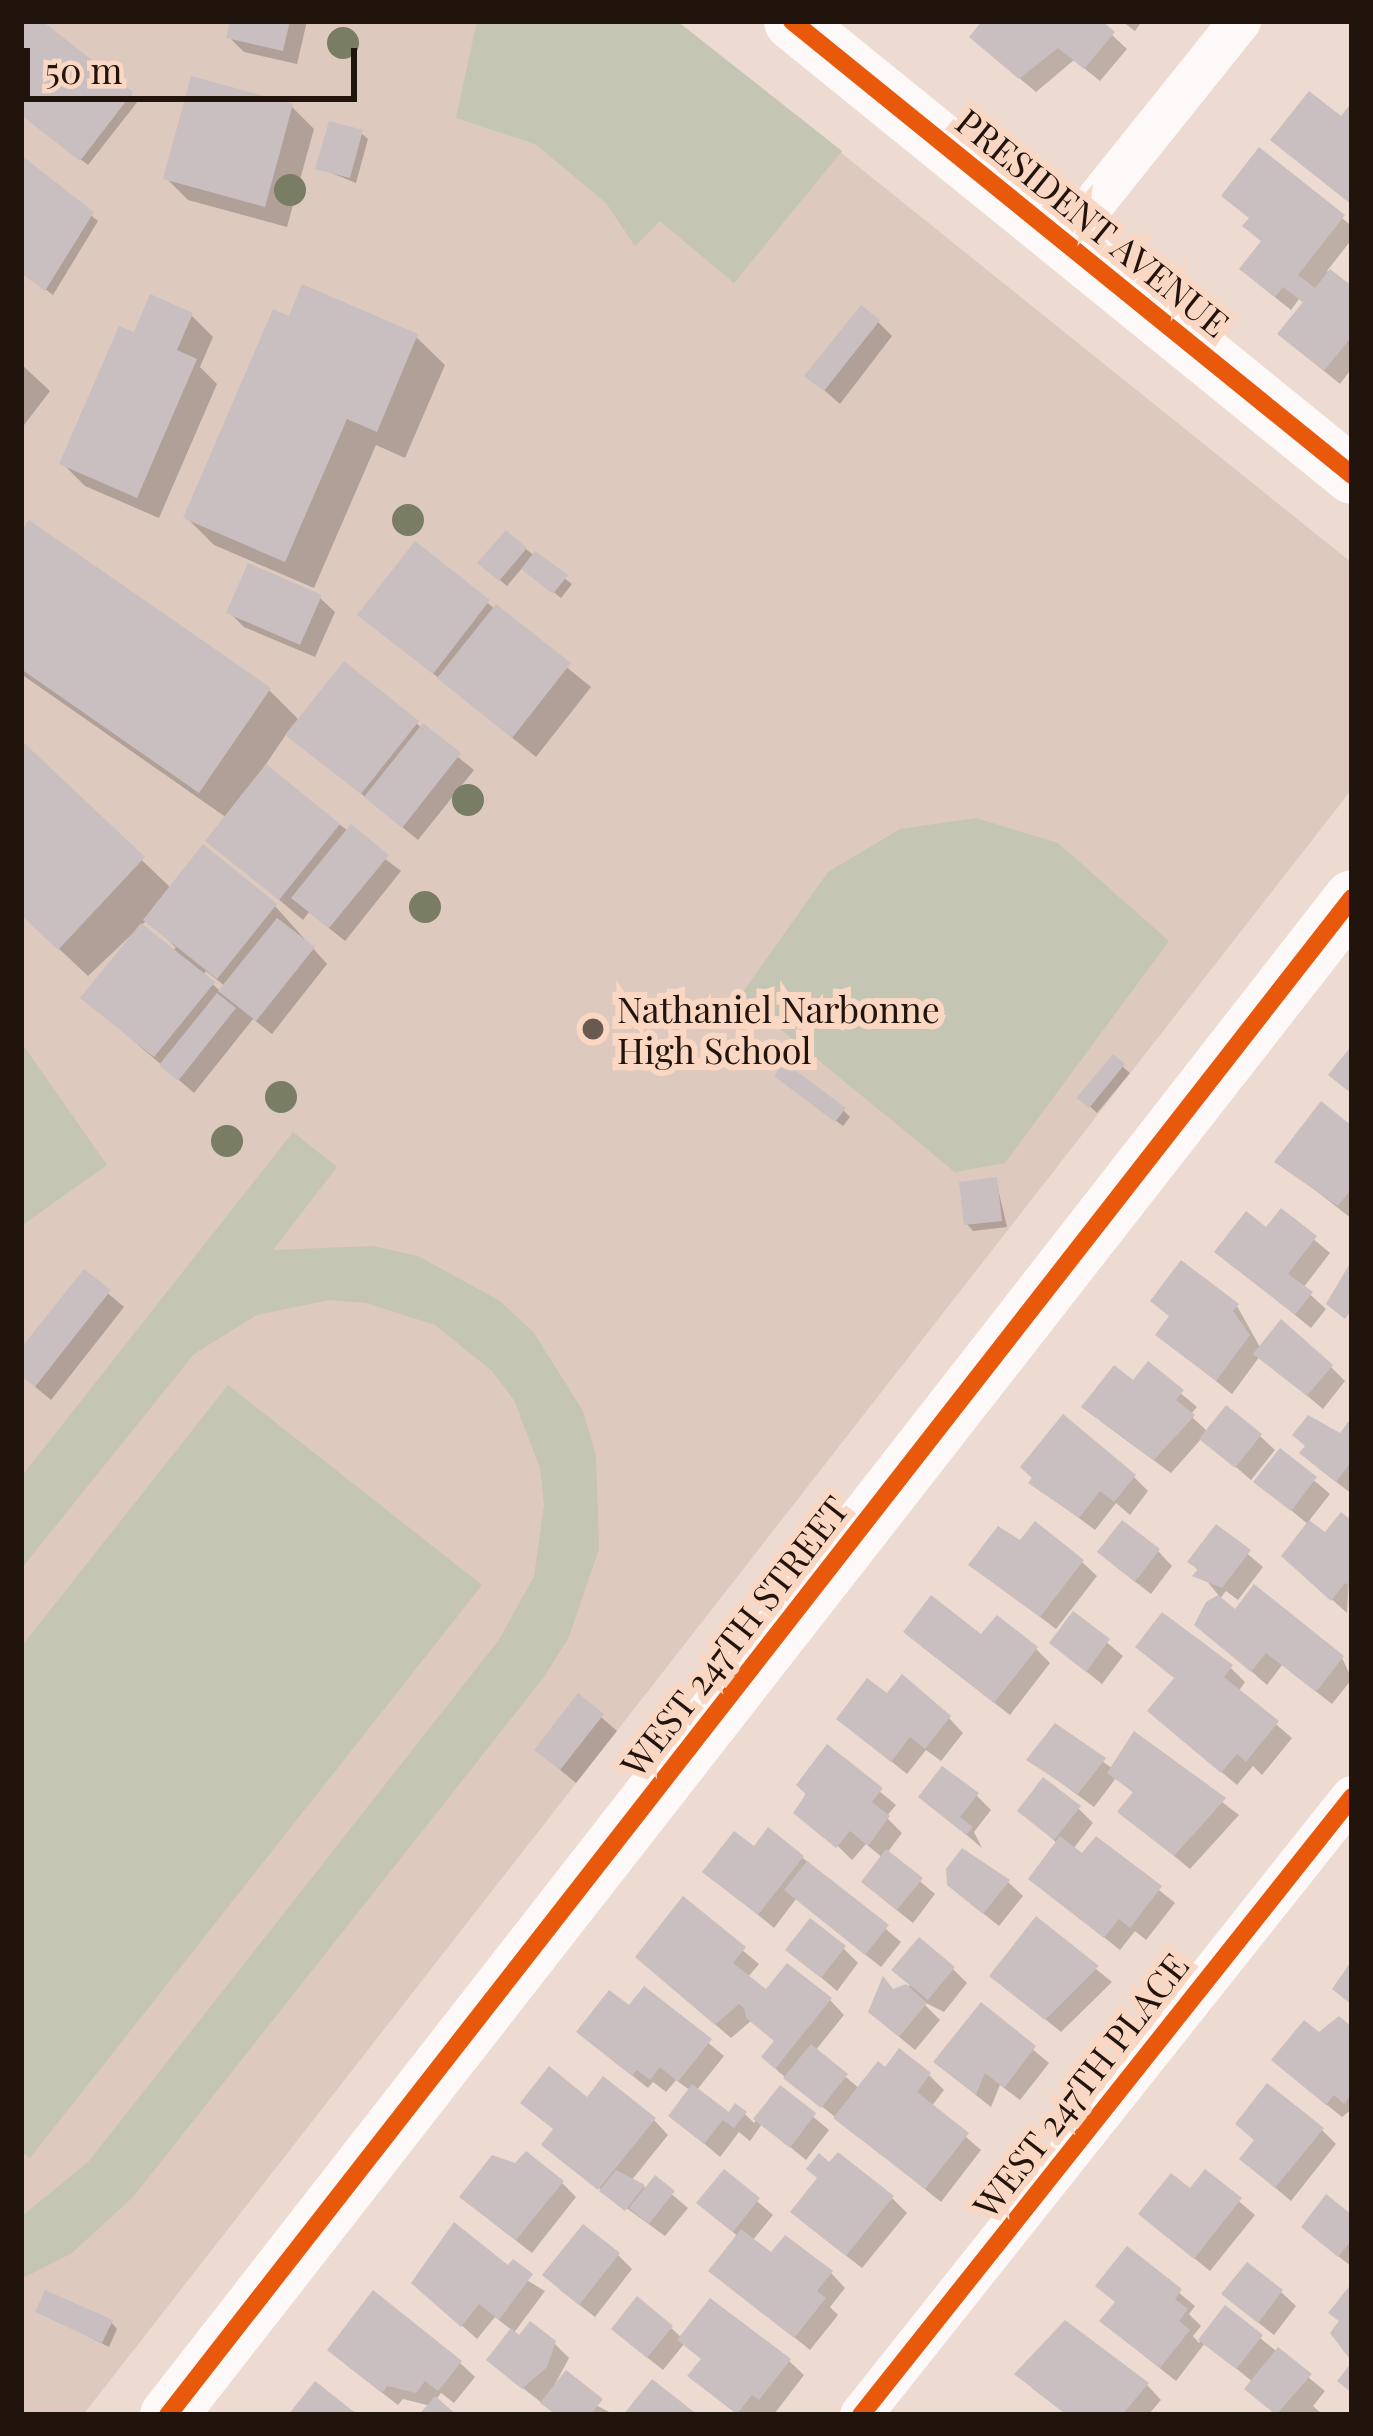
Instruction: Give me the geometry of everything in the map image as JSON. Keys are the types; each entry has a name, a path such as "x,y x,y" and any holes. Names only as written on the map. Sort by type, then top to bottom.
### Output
{"street":[{"name":"PRESIDENT AVENUE","path":"792,21 1352,475"},
{"path":"1064,241 1240,21"},
{"name":"WEST 247TH STREET","path":"168,2415 1352,898"},
{"name":"WEST 247TH PLACE","path":"861,2415 1352,1797"}],"shaded area":[{"name":"Nathaniel Narbonne High School","path":"21,21 677,21 1352,563 1352,789 83,2415 21,2415"}],"green space":[{"path":"477,21 677,21 842,151 734,283 660,221 635,246 606,203 535,144 456,118"},
{"path":"976,818 1058,843 1169,941 1005,1163 955,1172 740,996 828,872 900,829"},
{"path":"21,1042 107,1165 21,1226"},
{"path":"293,1132 337,1167 273,1250 373,1246 418,1256 500,1301 534,1333 583,1411 596,1456 599,1549 569,1637 544,1677 134,2196 72,2253 21,2279 21,2217 89,2161 498,1641 534,1577 544,1505 540,1468 514,1400 492,1371 435,1325 366,1303 329,1300 257,1315 194,1354 21,1569 21,1477"},
{"path":"228,1385 482,1585 30,2158 21,2151 21,1647"}],"building":[{"path":"21,21 42,21 133,92 80,161 21,115"},
{"path":"230,21 290,21 283,51 226,38"},
{"path":"982,21 1102,21 1115,32 1084,69 1058,48 1019,79 969,37"},
{"path":"191,76 293,104 265,207 163,179"},
{"path":"1309,91 1341,116 1352,102 1352,205 1270,140"},
{"path":"329,121 363,130 350,178 315,169"},
{"path":"1259,147 1345,215 1298,275 1315,288 1330,269 1352,286 1352,336 1324,371 1277,334 1303,302 1283,287 1275,297 1239,269 1261,241 1242,226 1249,218 1221,196"},
{"path":"21,155 94,212 45,291 21,273"},
{"path":"302,284 418,334 377,432 347,419 285,562 183,518 273,309 289,316"},
{"path":"150,294 193,313 177,350 197,359 137,498 59,464 119,326 134,332"},
{"path":"861,305 880,320 824,391 804,376"},
{"path":"29,520 271,688 199,793 21,669 21,531"},
{"path":"506,530 527,548 499,581 477,563"},
{"path":"415,541 490,600 433,674 357,615"},
{"path":"535,551 568,575 553,594 521,569"},
{"path":"248,563 322,595 300,645 226,613"},
{"path":"496,604 571,663 512,738 437,678"},
{"path":"344,661 419,721 361,794 285,735"},
{"path":"423,723 461,753 402,828 364,797"},
{"path":"21,740 145,857 58,950 21,915"},
{"path":"266,764 340,824 279,900 205,841"},
{"path":"351,824 389,855 329,928 291,898"},
{"path":"203,844 277,904 217,979 143,920"},
{"path":"277,918 315,947 256,1021 218,991"},
{"path":"141,923 215,982 154,1057 80,998"},
{"path":"217,993 236,1008 178,1081 159,1065"},
{"path":"1352,1045 1352,1094 1328,1075"},
{"path":"1113,1054 1125,1064 1089,1108 1076,1098"},
{"path":"784,1062 846,1108 835,1122 774,1076"},
{"path":"1321,1101 1352,1126 1352,1188 1338,1206 1274,1162"},
{"path":"997,1177 1002,1221 964,1225 959,1182"},
{"path":"1281,1208 1317,1236 1288,1274 1313,1292 1295,1315 1214,1252 1246,1211 1266,1227"},
{"path":"1181,1260 1239,1304 1233,1311 1250,1335 1216,1381 1155,1335 1169,1316 1150,1301"},
{"path":"1352,1260 1352,1309 1345,1319 1326,1304"},
{"path":"84,1269 111,1290 35,1387 21,1376 21,1348"},
{"path":"1281,1319 1333,1365 1307,1396 1253,1354"},
{"path":"1148,1361 1184,1390 1176,1400 1195,1415 1154,1460 1081,1407 1114,1365 1133,1380"},
{"path":"1226,1405 1262,1434 1235,1468 1199,1439"},
{"path":"1063,1414 1136,1475 1114,1502 1100,1491 1079,1518 1028,1483 1032,1478 1020,1467"},
{"path":"1308,1415 1340,1433 1352,1417 1352,1461 1336,1482 1299,1453 1305,1446 1292,1435"},
{"path":"1280,1448 1317,1477 1291,1511 1253,1482"},
{"path":"1341,1512 1352,1521 1352,1588 1345,1583 1331,1601 1281,1556 1309,1520 1325,1532"},
{"path":"1122,1520 1160,1549 1135,1582 1097,1552"},
{"path":"1035,1521 1084,1560 1040,1617 968,1565 998,1526 1020,1540"},
{"path":"1216,1524 1251,1550 1222,1588 1192,1576 1198,1569 1187,1562"},
{"path":"1254,1584 1344,1656 1316,1692 1266,1653 1251,1672 1194,1625 1206,1602 1218,1595 1235,1609"},
{"path":"931,1595 981,1634 997,1615 1038,1647 994,1703 903,1632"},
{"path":"1073,1611 1110,1639 1086,1672 1049,1643"},
{"path":"1162,1612 1233,1665 1224,1677 1279,1721 1246,1762 1237,1754 1221,1773 1147,1711 1174,1678 1135,1647"},
{"path":"902,1674 951,1716 925,1749 910,1737 891,1762 836,1719 867,1678 887,1693"},
{"path":"578,1693 604,1714 560,1770 534,1750"},
{"path":"1055,1723 1106,1758 1078,1794 1026,1760"},
{"path":"1134,1731 1226,1798 1174,1856 1117,1812 1133,1792 1107,1773"},
{"path":"827,1744 883,1788 872,1802 890,1816 868,1846 850,1831 836,1848 793,1813 806,1794 796,1785"},
{"path":"942,1766 979,1793 960,1817 973,1827 966,1835 918,1797"},
{"path":"1043,1777 1081,1806 1054,1840 1017,1811"},
{"path":"768,1827 804,1856 758,1915 702,1872 734,1831 754,1846"},
{"path":"1060,1836 1082,1853 1096,1836 1162,1886 1130,1928 1119,1919 1104,1938 1028,1879"},
{"path":"962,1848 1010,1880 983,1914 947,1885 946,1869"},
{"path":"886,1849 923,1878 897,1910 861,1882"},
{"path":"807,1861 889,1925 865,1955 784,1890"},
{"path":"683,1896 746,1947 733,1963 766,1989 787,1963 832,1998 775,2069 761,2057 774,2041 746,2018 739,2004 715,2025 635,1957"},
{"path":"1036,1916 1099,1966 1045,2020 989,1976"},
{"path":"810,1918 846,1946 821,1978 785,1950"},
{"path":"919,1937 955,1967 928,2000 891,1970"},
{"path":"1352,1960 1352,2005 1332,1989"},
{"path":"883,1976 893,1989 906,1984 927,2003 899,2037 868,2012"},
{"path":"644,1986 712,2039 678,2082 660,2067 650,2080 637,2070 632,2076 576,2032 609,1990 629,2005"},
{"path":"981,2002 1036,2046 1004,2088 985,2073 976,2095 933,2062"},
{"path":"1339,2016 1352,2027 1352,2094 1344,2104 1334,2095 1326,2105 1271,2060 1304,2020 1319,2032"},
{"path":"811,2044 848,2074 821,2108 783,2078"},
{"path":"899,2048 931,2073 917,2092 969,2133 925,2189 833,2118 878,2061 885,2067"},
{"path":"549,2066 587,2097 603,2076 656,2118 598,2190 541,2145 553,2129 520,2103"},
{"path":"1267,2083 1324,2128 1275,2188 1239,2159 1254,2140 1235,2124"},
{"path":"692,2084 729,2112 735,2103 747,2112 734,2128 723,2120 704,2144 668,2116"},
{"path":"780,2085 816,2113 790,2148 753,2119"},
{"path":"526,2151 564,2181 516,2240 459,2197 492,2155 515,2163"},
{"path":"838,2152 894,2196 846,2256 790,2212 817,2178 806,2169 819,2153 829,2162"},
{"path":"724,2169 760,2198 733,2232 696,2203"},
{"path":"1205,2169 1242,2198 1194,2259 1138,2214 1171,2173 1190,2188"},
{"path":"616,2170 645,2185 625,2211 599,2191"},
{"path":"655,2175 675,2191 649,2224 629,2208"},
{"path":"1326,2194 1352,2215 1352,2240 1338,2257 1301,2227"},
{"path":"454,2222 508,2265 513,2259 533,2274 499,2320 479,2304 461,2327 411,2283"},
{"path":"583,2224 620,2253 579,2305 542,2275"},
{"path":"741,2229 771,2252 785,2235 833,2271 817,2291 826,2298 794,2338 708,2271"},
{"path":"1127,2246 1182,2289 1175,2299 1188,2309 1179,2321 1190,2330 1160,2368 1099,2321 1115,2302 1095,2286"},
{"path":"1247,2262 1283,2290 1258,2323 1221,2294"},
{"path":"1352,2283 1349,2358 1330,2333 1339,2321 1328,2313"},
{"path":"45,2290 113,2320 102,2343 35,2312"},
{"path":"373,2290 462,2361 438,2391 425,2381 416,2393 387,2386 382,2393 327,2350"},
{"path":"637,2296 673,2326 647,2358 611,2329"},
{"path":"710,2298 791,2359 759,2400 752,2395 737,2414 687,2376 701,2359 677,2340"},
{"path":"1225,2305 1263,2335 1236,2369 1198,2340"},
{"path":"1065,2320 1149,2383 1122,2415 1067,2415 1014,2374"},
{"path":"530,2321 556,2341 547,2367 522,2389 486,2360 511,2328 519,2335"},
{"path":"1278,2347 1312,2374 1276,2415 1244,2389"},
{"path":"1352,2362 1352,2393 1337,2381"},
{"path":"566,2370 603,2399 590,2415 556,2415 540,2403"},
{"path":"652,2379 698,2415 623,2415"},
{"path":"315,2381 358,2415 288,2415"},
{"path":"435,2396 457,2415 419,2415"}],"cycle path":[{"path":"792,21 1352,475"},
{"path":"168,2415 1352,898"},
{"path":"861,2415 1352,1797"}],"place":[{"name":"Nathaniel Narbonne High School","path":"593,1029"}]}
